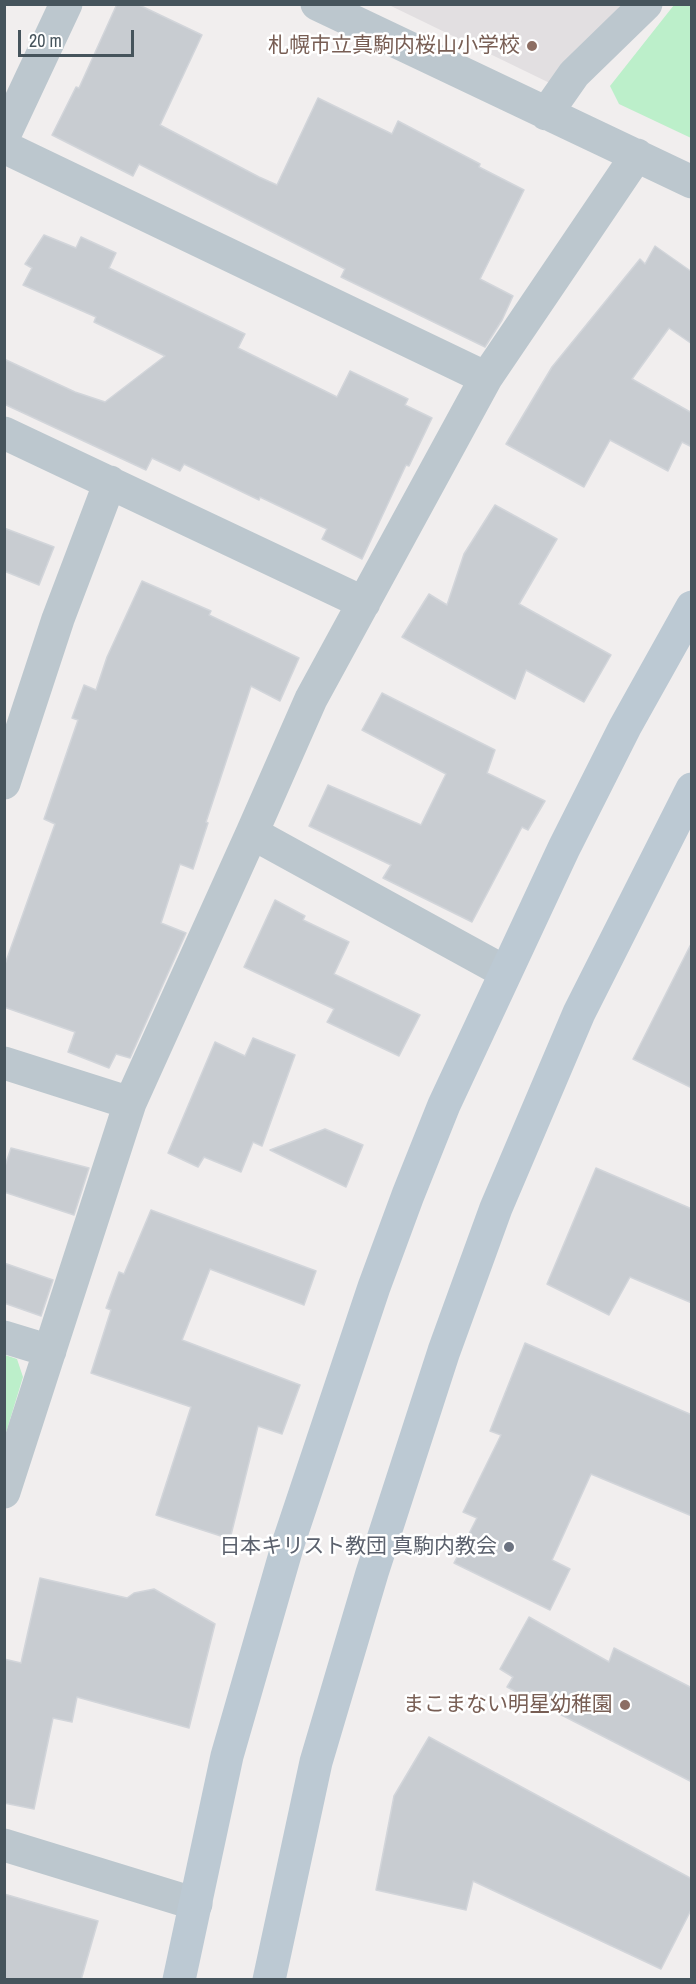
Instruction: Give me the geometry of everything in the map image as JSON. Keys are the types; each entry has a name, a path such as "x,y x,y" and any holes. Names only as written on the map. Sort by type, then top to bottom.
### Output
{"street":[{"path":"4,136 66,4"},
{"path":"317,4 692,182"},
{"path":"546,114 574,74 646,4"},
{"path":"4,147 486,378"},
{"path":"4,1492 130,1103 311,699 486,378 637,155"},
{"path":"4,434 364,603"},
{"path":"4,783 58,619 110,482"},
{"path":"179,1980 227,1756 288,1544 374,1287 408,1195 444,1105 564,848 620,737 692,607"},
{"path":"269,1980 316,1762 372,1573 444,1351 496,1208 579,1013 692,789"},
{"path":"252,833 505,972"},
{"path":"4,1063 130,1103"},
{"path":"4,1337 50,1351"},
{"path":"4,1845 196,1904"}],"shaded area":[{"name":"札幌市立真駒内桜山小学校","path":"389,5 621,5 558,87"}],"green space":[{"path":"674,5 691,5 691,138 619,104 610,86"},
{"path":"5,1355 17,1359 23,1377 5,1436"}],"building":[{"path":"117,4 137,4 202,35 160,125 259,177 277,185 318,98 392,134 398,121 524,190 480,279 513,296 502,320 485,347 341,277 345,269 139,164 133,176 52,135 76,87 79,88"},
{"path":"44,235 76,248 81,237 116,253 109,268 245,334 238,348 337,397 350,371 408,399 405,405 432,418 409,466 406,465 362,559 322,539 327,529 184,464 180,471 152,458 146,470 4,404 4,359 75,392 105,402 165,356 94,322 96,317 23,285 32,268 25,264"},
{"path":"655,246 692,272 692,344 669,328 632,379 692,413 692,447 682,442 668,471 610,440 584,487 506,444 552,367 640,259 645,264"},
{"path":"495,505 557,539 519,604 611,655 584,702 526,670 515,699 402,637 429,594 447,605 464,554"},
{"path":"4,528 54,547 39,585 4,571"},
{"path":"142,581 211,611 209,615 299,658 280,701 251,686 206,822 208,823 193,869 180,864 161,923 186,933 130,1058 116,1054 109,1068 68,1052 75,1032 4,1007 4,967 55,824 44,819 78,720 72,718 84,685 96,690 107,657"},
{"path":"382,693 495,750 487,773 545,801 528,830 522,827 472,922 383,878 391,865 309,826 328,785 421,825 446,774 362,730"},
{"path":"275,900 305,916 303,920 349,942 334,974 420,1015 399,1056 327,1022 334,1009 244,967"},
{"path":"692,942 692,1088 633,1059"},
{"path":"253,1038 295,1055 262,1146 253,1142 241,1172 204,1157 198,1167 168,1153 215,1042 245,1056"},
{"path":"325,1129 363,1145 346,1187 270,1150"},
{"path":"11,1148 89,1168 74,1215 4,1192 4,1169"},
{"path":"596,1168 692,1209 692,1303 630,1277 609,1315 547,1284"},
{"path":"151,1210 316,1271 304,1305 210,1269 182,1340 300,1385 282,1434 258,1426 230,1539 156,1515 191,1407 91,1373 111,1310 106,1308 119,1272 124,1274"},
{"path":"4,1263 53,1280 41,1316 4,1303"},
{"path":"525,1343 692,1415 692,1516 591,1474 552,1560 570,1569 550,1610 454,1563 477,1518 463,1512 501,1435 490,1431"},
{"path":"40,1578 127,1598 134,1593 154,1589 215,1624 189,1728 77,1697 72,1722 53,1718 34,1809 4,1803 4,1659 21,1663"},
{"path":"529,1617 609,1662 614,1648 692,1688 692,1782 507,1687 513,1677 500,1669"},
{"path":"429,1737 692,1879 692,1908 661,1969 473,1881 466,1910 376,1890 394,1796"},
{"path":"4,1894 98,1921 81,1980 4,1980"}],"place":[{"name":"札幌市立真駒内桜山小学校","path":"532,46"},
{"name":"日本キリスト教団 真駒内教会","path":"509,1547"},
{"name":"まこまない明星幼稚園","path":"625,1705"}]}
